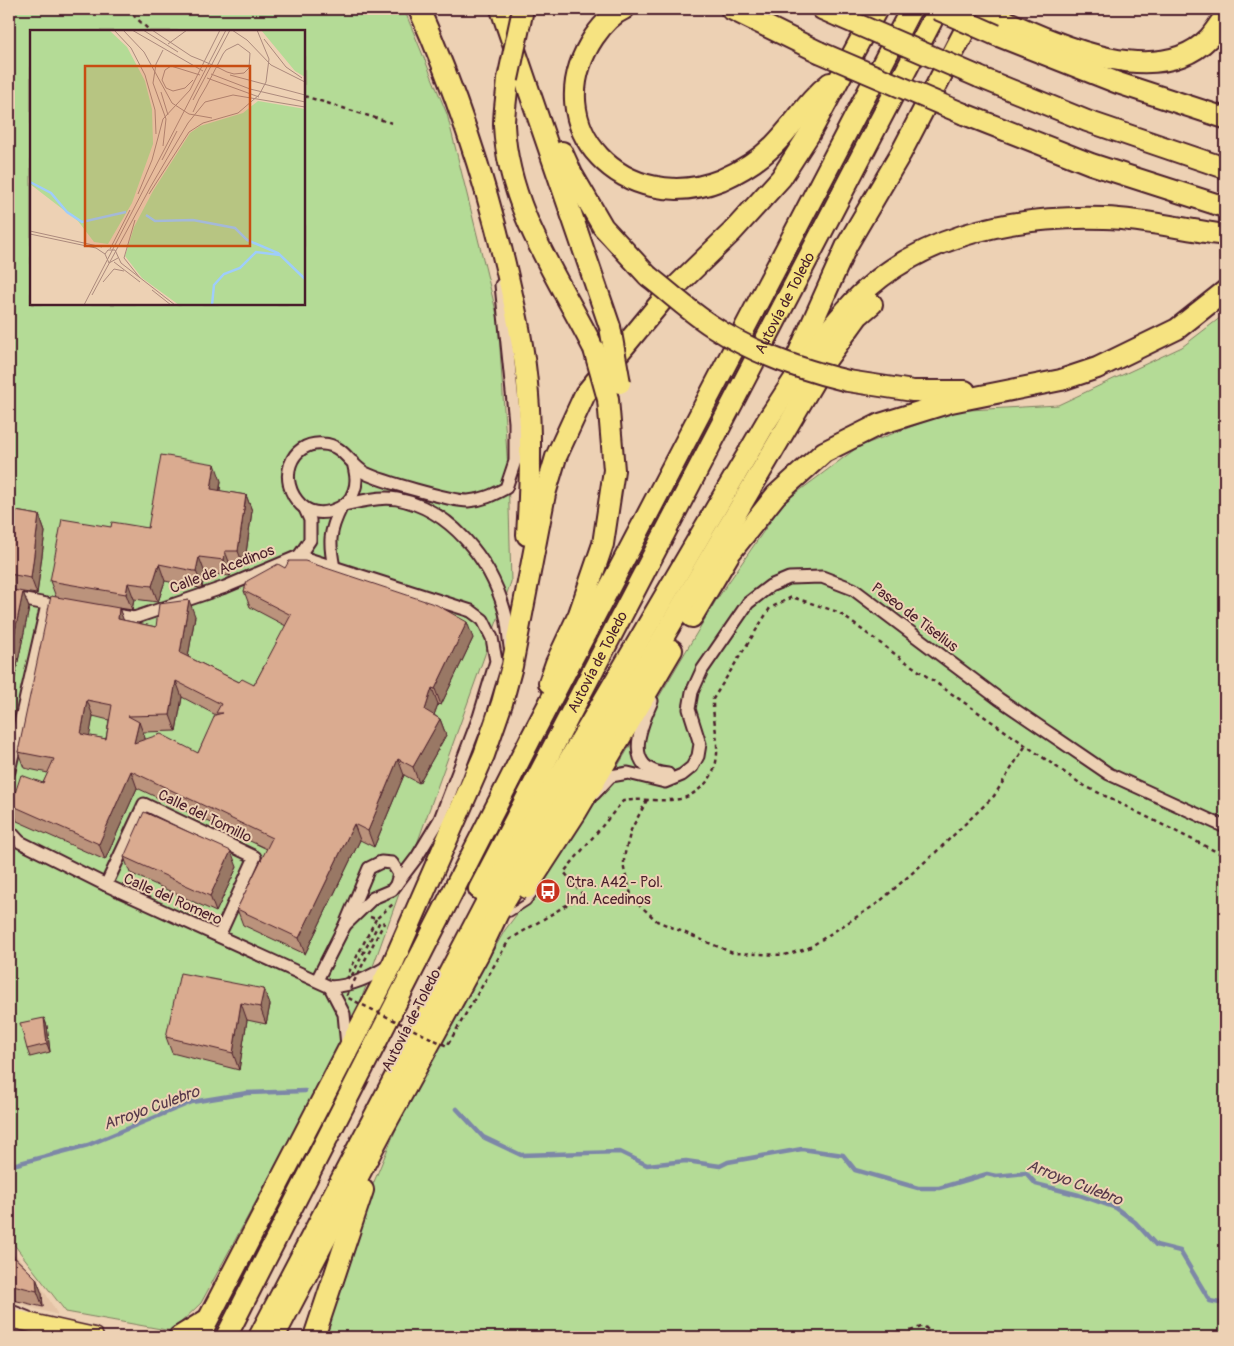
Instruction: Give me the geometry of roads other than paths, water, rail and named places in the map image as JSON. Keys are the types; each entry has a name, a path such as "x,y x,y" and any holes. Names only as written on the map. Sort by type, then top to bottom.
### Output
{"highway":[{"path":"420,9 446,68 473,144 491,204 519,326 528,394 531,454 523,607"},
{"path":"501,9 610,327 614,391 614,470 603,544 579,614 556,663 531,738"},
{"path":"504,9 572,174 603,227 648,276 712,326 773,357 823,376 913,391 1022,388"},
{"path":"523,9 508,79 504,124 510,164 520,202 544,259 574,308 614,391"},
{"path":"624,9 600,28 588,46 578,71 574,105 584,136 604,162 630,180 658,188 688,187 720,180 750,164 774,145 818,92 840,76"},
{"path":"731,9 819,52 964,114 1091,164 1225,207"},
{"path":"179,1337 202,1329 393,963 484,755 502,703 512,666 545,494 556,457 585,394 665,297 732,232 781,178 810,133 877,9"},
{"name":"Autovía de Toledo","path":"260,1323 428,940 531,738 911,9"},
{"path":"938,9 1113,60 1149,63 1184,54 1208,39 1225,16"},
{"name":"Autovía de Toledo","path":"260,1323 806,258 874,135 938,9"},
{"path":"767,422 847,246 901,153 978,9 998,26 1118,83 1225,118"},
{"path":"830,13 1087,121 1225,168"},
{"path":"226,1337 260,1323 490,895 767,422 813,350 847,308 894,266 920,251 983,230 1042,219 1107,218 1225,235"},
{"path":"247,1337 260,1323 383,1129 479,953 498,913 664,636 826,359 858,316 900,278 943,250 983,230"},
{"path":"479,953 510,913 554,849 730,553 776,494 824,452 880,424 951,402 1061,380 1097,368 1177,329 1225,291"},
{"path":"490,895 533,803 575,724 580,698"},
{"path":"314,1337 383,1129"}],"main road":[{"path":"9,1318 89,1336"}],"street":[{"path":"491,204 509,344 514,422 515,461 506,488 488,498 466,501 392,483 364,473 340,448 322,443 304,448 291,461 287,479 292,496 305,509 323,514 362,500 395,498 420,505 448,522 479,555 495,582 505,610 512,666"},
{"path":"334,568 329,542 333,525 343,506 354,492 357,477 352,462"},
{"name":"Calle de Acedinos","path":"95,612 134,618 225,587 299,556 310,540 310,520 305,509"},
{"path":"299,556 471,611 483,620 492,638 496,661 479,718 443,810 417,857 392,890 373,898 345,925"},
{"name":"Paseo de Tiselius","path":"682,775 692,767 698,756 700,744 689,709 692,692 702,670 748,603 770,586 789,578 822,576 853,589 999,699 1109,774 1225,827"},
{"path":"9,597 76,609"},
{"path":"9,771 47,604"},
{"path":"677,641 639,731 637,746 643,763 658,773 682,775"},
{"path":"577,811 612,776 628,773 665,782 682,775"},
{"name":"Calle del Tomillo","path":"106,885 144,804 255,857 218,936"},
{"name":"Calle del Romero","path":"9,830 20,842 106,885 330,987"},
{"path":"317,980 345,925 369,868 381,862 392,863 398,874 396,885"},
{"path":"347,1050 344,1014 330,987 347,986 366,979 393,963"}],"lane":[{"path":"547,873 554,849"},
{"path":"510,913 527,902 540,886"},
{"path":"9,1307 89,1336"}],"waterway":[{"name":"Arroyo Culebro","path":"9,1166 88,1145 192,1102 247,1093 305,1091"},
{"name":"Arroyo Culebro","path":"457,1109 483,1137 521,1155 620,1152 647,1165 686,1161 720,1166 728,1162 802,1149 843,1155 855,1170 918,1188 939,1188 987,1174 996,1176 1026,1173 1036,1184 1079,1195 1116,1208 1135,1222 1156,1245 1180,1251 1210,1301 1225,1304"}],"place":[{"name":"Ctra. A42 - Pol. Ind. Acedinos","path":"548,891"}]}
